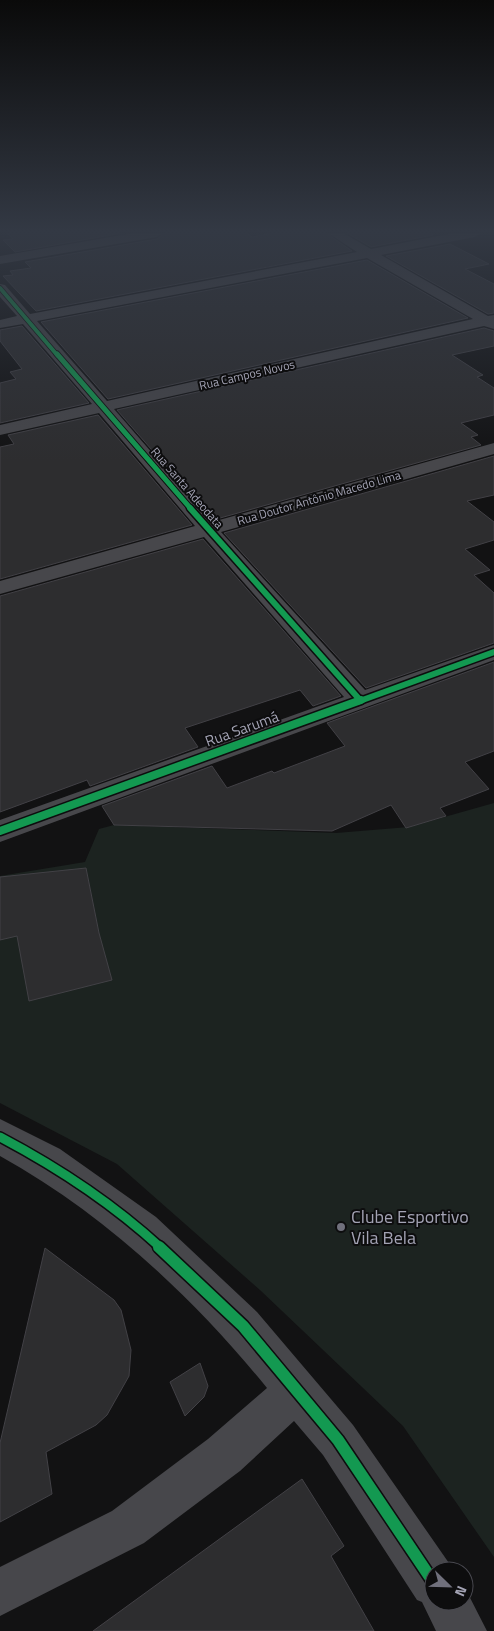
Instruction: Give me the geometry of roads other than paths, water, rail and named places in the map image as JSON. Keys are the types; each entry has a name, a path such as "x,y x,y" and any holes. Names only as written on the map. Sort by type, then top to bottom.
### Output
{"street":[{"name":"Rua Santa Adeodata","path":"18,309 209,530 360,700"},
{"path":"0,324 74,309"},
{"path":"470,309 491,321"},
{"name":"Rua Campos Novos","path":"0,430 491,321"},
{"name":"Rua Doutor Antônio Macedo Lima","path":"0,588 494,448"},
{"name":"Rua Sarumá","path":"0,831 494,652"},
{"path":"0,1137 47,1162 142,1231 244,1326 338,1440 424,1568"},
{"path":"0,1592 128,1527 224,1455 296,1390"},
{"path":"452,1611 464,1631"}],"place":[{"name":"Clube Esportivo Vila Bela","path":"341,1227"}]}
